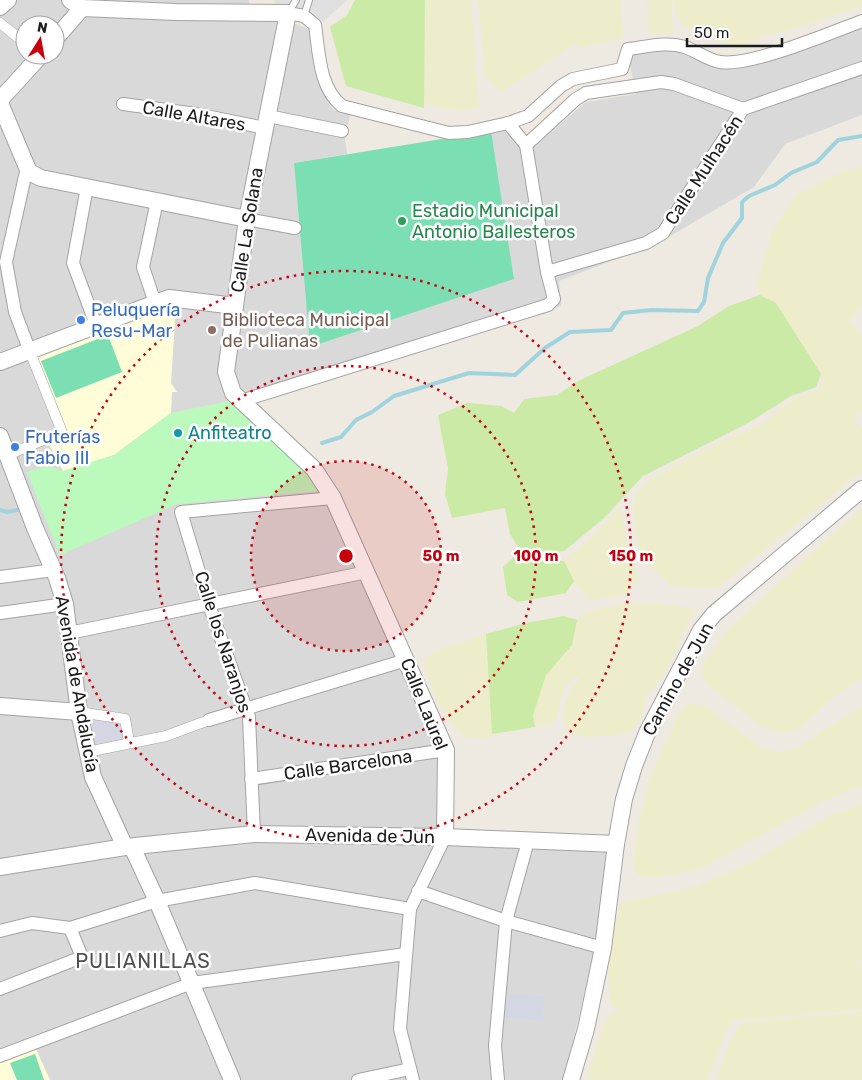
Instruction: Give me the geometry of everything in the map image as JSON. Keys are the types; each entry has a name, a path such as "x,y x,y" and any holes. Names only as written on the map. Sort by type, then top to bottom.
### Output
{"street":[{"path":"0,7 8,0"},
{"path":"65,23 78,3 176,12 262,6 296,9 315,25 326,84 333,99 342,106 449,133 468,132 508,123 528,116 561,86 573,79 622,70 628,49 667,44 684,46 719,62 738,62 791,48 862,22"},
{"name":"Calle La Solana","path":"241,401 230,386 226,372 247,220 266,122 296,9"},
{"path":"0,23 15,35"},
{"path":"32,65 0,102 29,172 41,178 295,228"},
{"name":"Calle Mulhacén","path":"547,272 646,243 663,233 743,109 862,68"},
{"path":"526,145 576,99 586,94 662,82 674,84 743,109"},
{"name":"Calle Altares","path":"123,104 266,122"},
{"path":"266,122 342,131"},
{"path":"241,401 548,305 554,299 547,272 526,145 508,123"},
{"path":"8,455 62,432 15,312 6,262 25,176 29,172"},
{"path":"87,187 73,263 96,325"},
{"path":"155,302 143,267 157,201"},
{"path":"0,362 169,298 235,306"},
{"name":"Calle Laurel","path":"241,401 314,469 333,498 446,750 444,837 410,909 400,1029 411,1074"},
{"name":"Avenida de Andalucía","path":"0,436 35,528 54,570 65,604 79,712 93,777 157,901 232,1080"},
{"name":"Camino de Jun","path":"571,1080 586,1028 603,948 616,844 624,799 646,733 701,630 714,614 862,489"},
{"name":"Calle los Naranjos","path":"254,834 249,716 209,605 180,512 333,498"},
{"path":"0,577 54,570"},
{"path":"69,633 367,572"},
{"path":"0,613 65,604"},
{"path":"87,752 128,742 166,736 209,720 406,660"},
{"path":"0,706 79,712 125,719 128,742"},
{"name":"Calle Barcelona","path":"251,779 446,750"},
{"name":"Avenida de Jun","path":"0,867 128,847 254,834 444,837 616,844"},
{"path":"498,1080 495,1046 506,921 528,841"},
{"path":"0,931 32,923 70,928 157,901 255,883 410,909"},
{"path":"418,891 506,921 603,948"},
{"path":"0,989 82,957 70,928"},
{"path":"0,1056 192,983 406,954"},
{"path":"358,1080 411,1074"}],"lane":[{"path":"296,9 309,0"}],"shaded area":[{"path":"0,0 249,0 250,6 311,30 317,72 326,99 332,109 350,115 345,139 347,154 294,163 310,347 491,131 515,128 533,147 586,102 636,94 627,52 664,47 759,62 862,28 862,115 785,144 754,187 660,242 559,281 561,306 256,402 326,477 450,749 443,841 608,848 596,942 564,1080 0,1080"},
{"path":"274,0 347,0 323,22 310,12 277,5"},
{"path":"176,304 171,383 177,392 172,392 171,413 114,455 63,471 48,442 67,433 36,354"},
{"path":"90,719 121,722 124,740 93,746"},
{"path":"508,994 544,996 543,1021 504,1017"},
{"path":"36,1049 50,1080 0,1080 0,1063"}],"green space":[{"path":"355,0 425,0 424,108 346,86 330,27 347,15"},
{"path":"425,0 471,0 479,107 464,111 446,109 424,103"},
{"path":"478,0 621,0 623,38 578,48 576,43 502,92 485,77"},
{"path":"647,0 671,0 673,33 649,34"},
{"path":"674,0 862,0 862,6 787,31 768,34 745,45 725,44 683,25 675,14"},
{"name":"Estadio Municipal Antonio Ballesteros","path":"491,131 514,279 310,347 294,163"},
{"path":"862,168 862,306 849,321 862,336 862,410 853,419 862,429 862,471 717,588 672,586 646,563 639,550 633,509 636,495 649,480 715,444 761,424 795,398 819,390 823,380 821,374 776,303 760,295 757,284 772,231 797,194 845,170"},
{"path":"760,295 776,303 821,374 816,387 791,396 748,423 643,476 604,518 564,551 539,554 520,550 510,534 505,508 452,518 445,494 448,468 438,415 467,403 501,406 514,413 524,399 557,395 578,381 698,326 729,306"},
{"path":"108,335 122,372 56,398 41,361"},
{"path":"229,401 309,474 319,489 317,491 177,504 60,555 27,472 48,466 63,471 114,455 171,413"},
{"path":"621,506 626,539 640,584 631,584 630,593 590,601 574,581 564,561 596,533"},
{"path":"862,508 862,679 840,692 796,730 779,732 761,726 707,684 701,674 704,663 724,633"},
{"path":"514,557 564,561 574,581 566,593 518,602 507,595 503,567"},
{"path":"624,603 658,603 695,609 663,676 646,696 641,718 628,734 586,737 571,733 563,722 566,699 573,686 581,678 577,675 569,681 560,700 557,719 550,725 537,725 533,715 546,675 572,645 577,620 586,612"},
{"path":"564,616 577,620 572,645 546,675 533,715 535,727 492,734 486,634 526,623"},
{"path":"486,634 492,738 463,738 439,706 424,667 425,659 435,651"},
{"path":"691,703 706,706 760,747 780,752 798,747 862,706 862,785 822,802 701,868 668,876 644,878 636,874 633,864 637,829 651,774 682,707"},
{"path":"862,804 862,961 850,964 862,965 862,1009 731,1021 707,1080 590,1080 588,1071 606,1019 619,1010 610,1004 608,970 619,903 698,886 753,861 830,816"},
{"path":"862,1012 862,1080 715,1080 730,1042 741,1023"},
{"path":"35,1054 44,1080 17,1080 10,1063"}],"waterway":[{"path":"322,443 341,437 356,420 372,412 394,396 469,373 515,375 545,348 570,332 611,330 623,313 651,310 698,311 704,302 708,278 723,243 742,218 742,202 749,196 775,185 791,173 817,162 838,140 862,136"},
{"path":"0,510 7,512 22,509"}],"place":[{"name":"Estadio Municipal Antonio Ballesteros","path":"402,221"},
{"name":"Peluquería Resu-Mar","path":"81,320"},
{"name":"Biblioteca Municipal de Pulianas","path":"212,330"},
{"name":"Anfiteatro","path":"178,433"},
{"name":"Fruterías Fabio III","path":"15,447"}],"district":[{"name":"PULIANILLAS","path":"143,961"}]}
